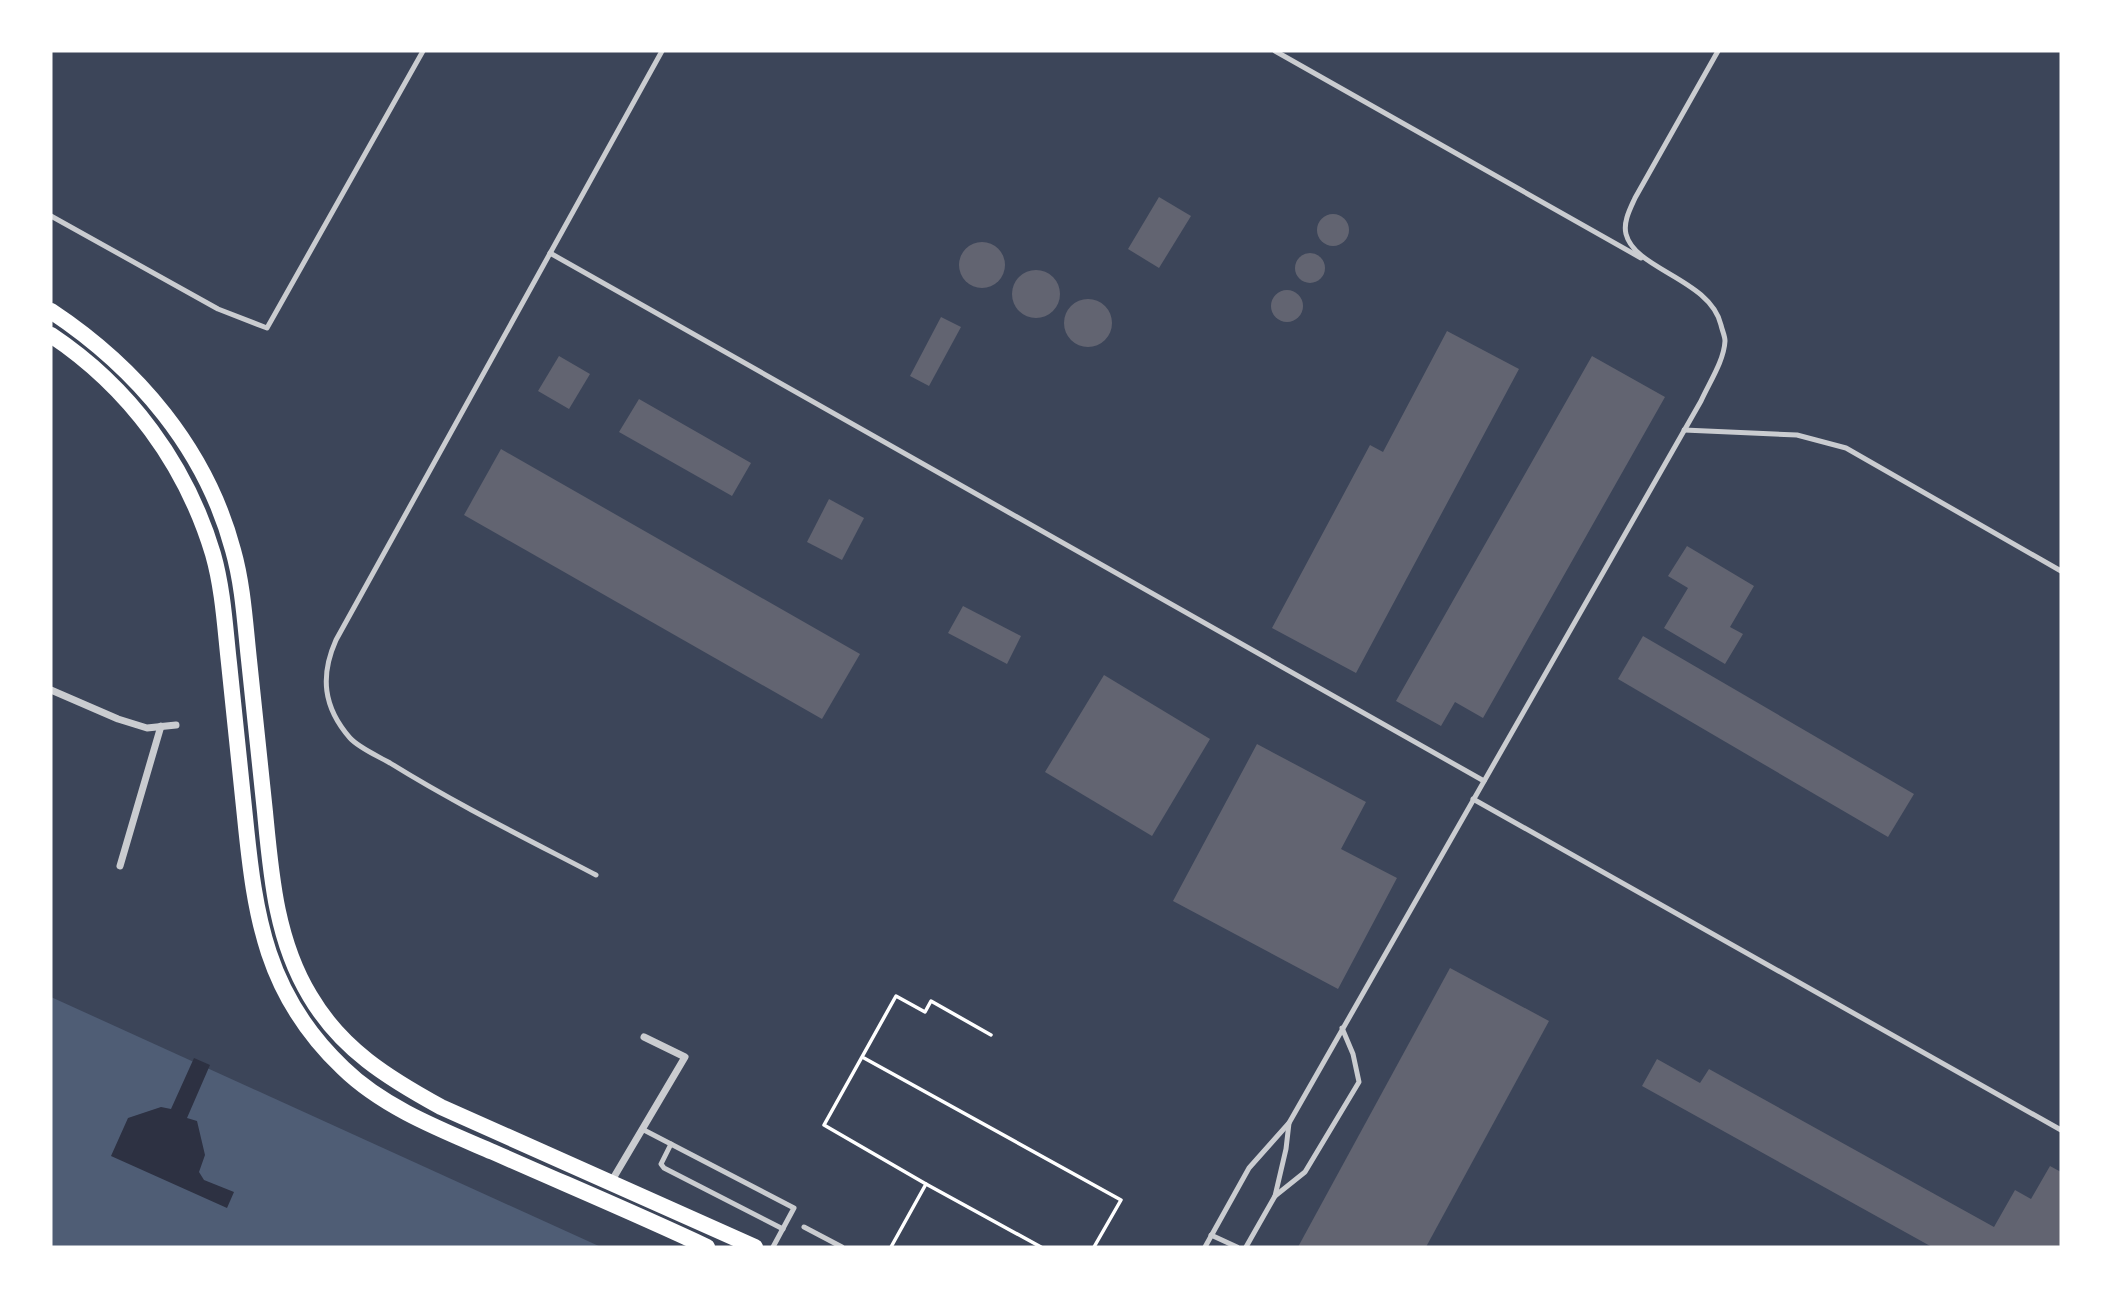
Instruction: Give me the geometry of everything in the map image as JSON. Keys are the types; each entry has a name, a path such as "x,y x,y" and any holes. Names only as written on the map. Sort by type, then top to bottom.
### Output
{"main road":[{"path":"51,311 121,365 159,406 192,451 213,496 233,549 243,602 277,909 289,953 309,995 332,1028 358,1056 393,1081 441,1107 755,1247"},
{"path":"51,335 107,379 144,419 174,461 213,554 223,605 257,914 270,960 292,1006 316,1040 345,1071 382,1098 432,1125 708,1247"}],"street":[{"path":"51,690 146,728 176,725"},
{"path":"120,866 161,726"},
{"path":"611,1182 685,1057 644,1037"}],"lane":[{"path":"51,216 218,309 267,328 423,51"},
{"path":"596,875 411,776 351,740 335,717 327,699 325,678 327,660 336,640 662,51"},
{"path":"1205,1247 1249,1168 1289,1123 1684,430 1717,367 1725,341 1718,315 1703,295 1275,51"},
{"path":"1666,272 1640,253 1632,243 1626,235 1626,219 1635,198 1718,51"},
{"path":"550,253 1484,780"},
{"path":"1684,430 1797,435 1846,448 2061,571"},
{"path":"1473,799 2061,1130"},
{"path":"1275,1196 1305,1172 1359,1082 1353,1054 1342,1028"},
{"path":"1246,1247 1275,1196 1289,1123"},
{"path":"642,1129 794,1208 773,1247"},
{"path":"670,1144 662,1160 664,1168 783,1229"},
{"path":"804,1227 842,1247"},
{"path":"1211,1235 1237,1247"}],"path":[{"path":"990,1035 931,1001 925,1012 897,996 824,1125 1041,1247"},
{"path":"863,1058 1121,1200 1094,1247"},
{"path":"891,1247 926,1184"}],"shaded area":[{"path":"51,51 2061,51 2061,1247 51,1247"},
{"path":"51,997 601,1247 51,1247"}],"pier":[{"path":"194,1058 210,1065 187,1118 197,1121 205,1155 199,1172 204,1180 234,1192 227,1208 111,1156 128,1118 161,1107 171,1109"}],"building":[{"path":"1159,197 1191,216 1159,268 1128,249"},
{"path":"1333,214 1345,218 1349,230 1345,242 1333,246 1321,242 1317,230 1321,218"},
{"path":"982,242 998,249 1005,265 998,281 982,288 966,281 959,265 966,249"},
{"path":"1310,253 1321,257 1325,268 1321,279 1310,283 1299,279 1295,268 1299,257"},
{"path":"1036,270 1045,271 1053,277 1059,285 1059,303 1053,311 1045,317 1036,318 1027,317 1019,311 1013,303 1012,294 1013,285 1019,277 1027,271"},
{"path":"1287,290 1298,295 1303,306 1298,317 1287,322 1276,317 1271,306 1276,295"},
{"path":"1088,299 1105,306 1112,323 1105,340 1088,347 1071,340 1064,323 1071,306"},
{"path":"941,317 961,327 929,386 910,376"},
{"path":"1447,331 1519,369 1356,673 1272,628 1370,445 1383,452"},
{"path":"559,356 590,374 569,409 538,391"},
{"path":"1592,356 1665,397 1483,718 1455,702 1441,726 1396,701"},
{"path":"639,399 751,463 732,496 619,432"},
{"path":"501,449 860,654 822,719 464,515"},
{"path":"829,499 864,518 842,560 807,542"},
{"path":"1687,546 1754,586 1730,627 1743,634 1725,664 1664,628 1688,588 1668,576"},
{"path":"963,606 1021,636 1007,664 948,633"},
{"path":"1643,636 1914,794 1888,837 1618,679"},
{"path":"1104,675 1210,739 1152,836 1045,772"},
{"path":"1257,744 1366,802 1341,849 1397,878 1338,989 1173,901"},
{"path":"1450,968 1549,1021 1426,1247 1298,1247"},
{"path":"1657,1059 1700,1083 1709,1069 1994,1227 2015,1190 2031,1199 2050,1166 2061,1172 2061,1247 1932,1247 1642,1086"}]}
